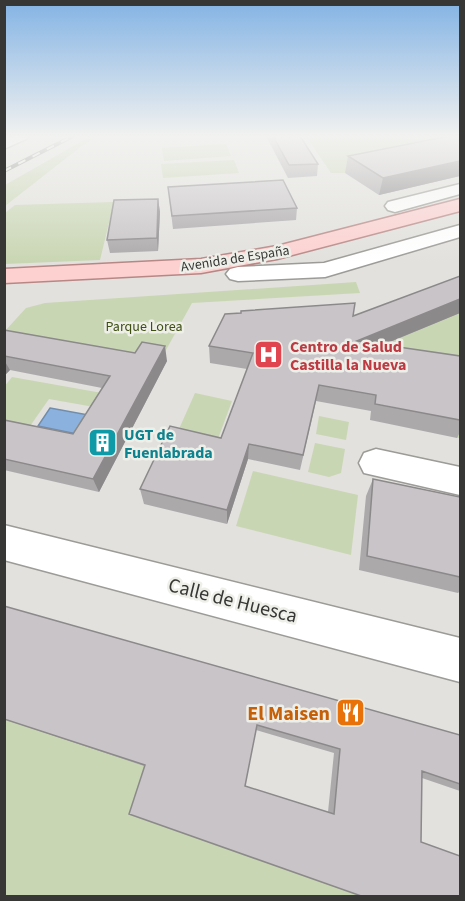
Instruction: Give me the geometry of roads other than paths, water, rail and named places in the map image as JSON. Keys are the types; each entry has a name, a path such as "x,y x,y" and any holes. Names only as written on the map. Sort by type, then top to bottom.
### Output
{"main road":[{"name":"Avenida de España","path":"4,276 201,266 277,252 460,205"},
{"name":"Avenida de España","path":"4,286 126,282 238,274 317,259 460,220"}],"street":[{"path":"395,206 460,189"},
{"name":"Avenida de España","path":"238,274 325,270 460,231"},
{"path":"376,464 460,481"},
{"name":"Calle de Huesca","path":"4,542 460,660"}],"water":[{"path":"50,408 94,416 82,435 38,426"}],"place":[{"name":"Centro de Salud Castilla la Nueva","path":"269,355"},
{"name":"UGT de Fuenlabrada","path":"103,443"},
{"name":"El Maisen","path":"351,713"}],"park label":[{"name":"Parque Lorea","path":"144,326"}]}
